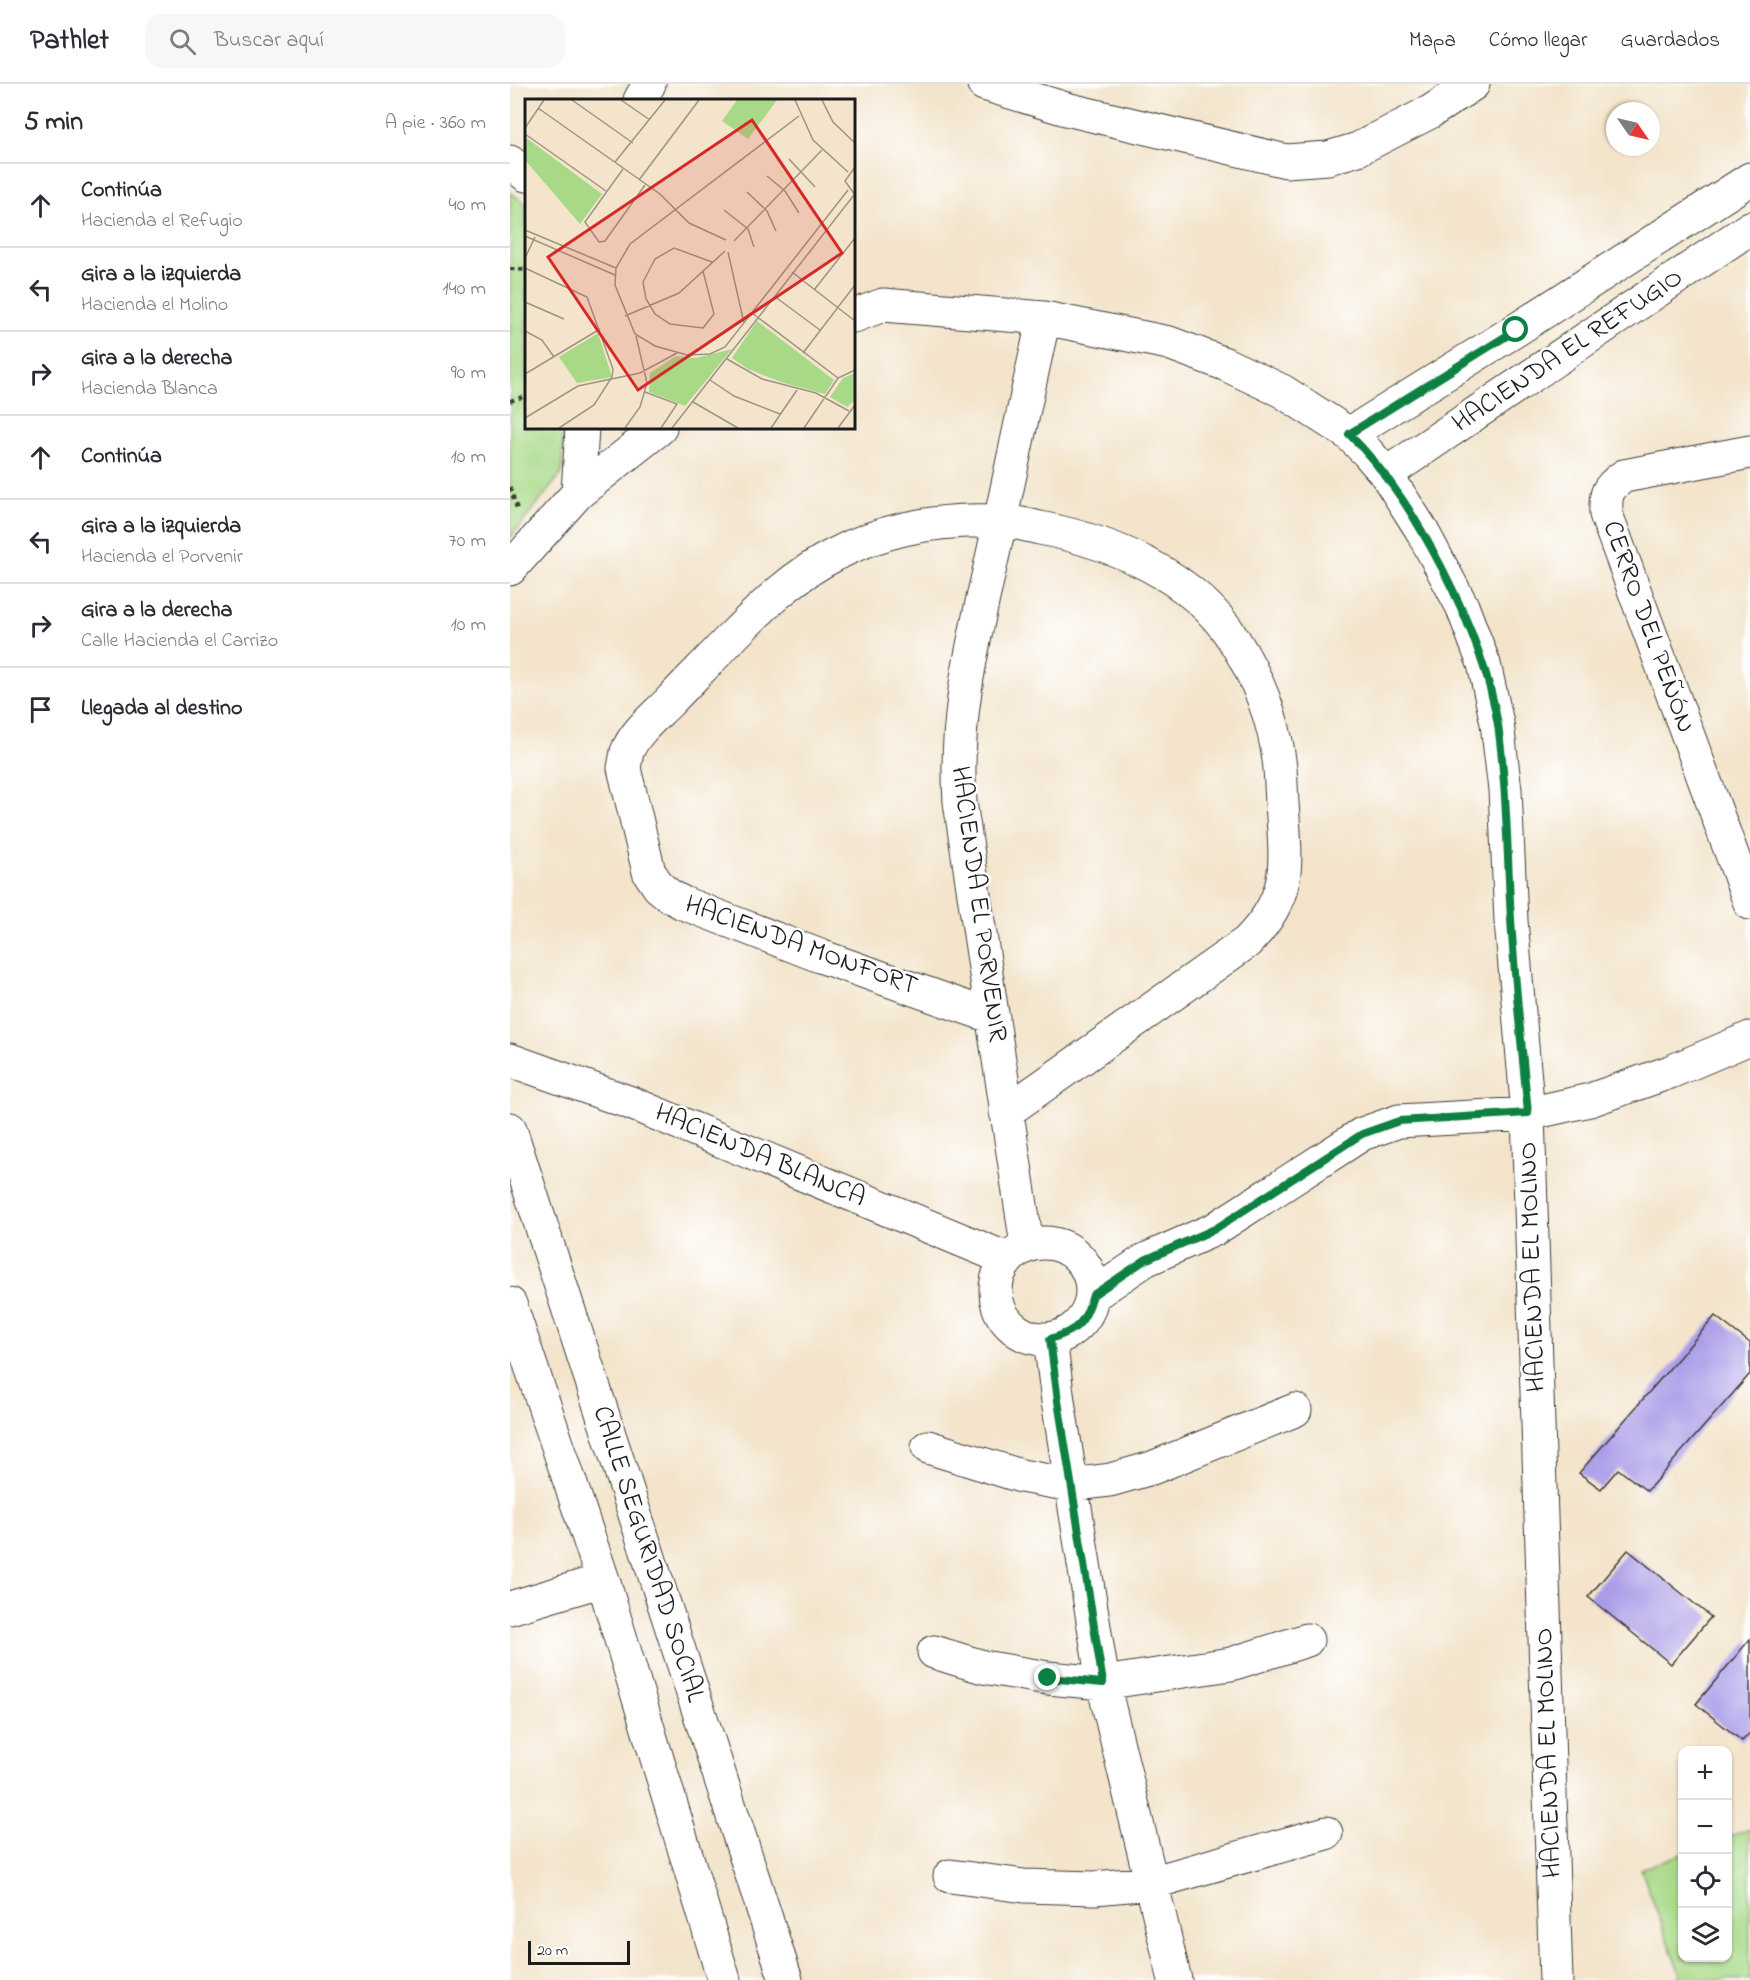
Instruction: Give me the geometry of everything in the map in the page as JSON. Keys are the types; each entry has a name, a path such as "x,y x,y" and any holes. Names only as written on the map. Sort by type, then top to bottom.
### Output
{"street":[{"path":"641,99 650,84"},
{"path":"984,84 1066,96 1286,161 1328,158 1358,149 1430,112 1473,84"},
{"path":"510,162 525,174"},
{"name":"HACIENDA EL REFUGIO","path":"1349,434 1516,330 1750,178"},
{"name":"HACIENDA EL REFUGIO","path":"1386,474 1750,228"},
{"name":"HACIENDA EL MOLINO","path":"863,307 1044,318 1168,343 1225,364 1282,391 1349,434 1386,474 1421,529 1462,606 1484,664 1497,723 1505,790 1511,921 1528,1113 1556,1980"},
{"name":"HACIENDA EL PORVENIR","path":"1017,1252 1006,1112 960,802 957,769 958,732 967,672 1044,318"},
{"path":"578,493 582,429"},
{"path":"510,569 578,493 659,429"},
{"name":"CERRO DEL PEÑÓN","path":"1750,452 1624,476 1613,484 1605,496 1606,514 1750,903"},
{"name":"HACIENDA MONFORT","path":"993,1017 808,952 670,896 658,886 649,872 624,768 627,751 650,721 772,598 798,575 837,553 885,534 927,524 1000,521 1058,531 1099,542 1134,556 1179,585 1210,610 1234,639 1257,682 1271,722 1279,760 1285,849 1284,872 1279,898 1264,924 1247,942 1006,1112"},
{"path":"1093,1295 1145,1260 1215,1229 1362,1134 1399,1121 1528,1113 1600,1096 1670,1072 1750,1038"},
{"name":"HACIENDA BLANCA","path":"510,1060 631,1103 1017,1252"},
{"name":"CALLE SEGURIDAD SOCIAL","path":"512,1141 786,1980"},
{"path":"1043,1242 1059,1244 1074,1252 1085,1264 1092,1279 1093,1295 1089,1311 1080,1324 1068,1334 1050,1339 1037,1339 1022,1335 1009,1325 1000,1312 995,1298 996,1281 1017,1252 1043,1242"},
{"name":"CALLE SEGURIDAD SOCIAL","path":"510,1304 520,1365 603,1580 724,1980"},
{"path":"1050,1339 1103,1683 1175,1980"},
{"path":"928,1447 1021,1476 1071,1485 1110,1480 1152,1468 1295,1410"},
{"path":"510,1608 603,1580"},
{"path":"934,1652 983,1667 1048,1678 1103,1683 1231,1664 1307,1640"},
{"path":"950,1876 1024,1886 1095,1888 1151,1883 1326,1833"}],"path":[{"path":"510,269 525,270"},
{"path":"510,401 525,396"}],"green space":[{"path":"510,192 525,203 525,429 563,429 562,473 510,538"},
{"path":"1750,1829 1750,1980 1682,1980 1641,1869 1678,1855 1678,1962 1732,1962 1732,1836"}],"building":[{"path":"1715,1316 1750,1343 1750,1374 1647,1491 1618,1469 1601,1489 1579,1473"},
{"path":"1628,1550 1711,1617 1671,1664 1588,1597"},
{"path":"1750,1639 1750,1733 1742,1741 1696,1704"}],"route":[{"path":"1048,1678 1103,1683 1050,1339 1068,1334 1080,1324 1089,1311 1093,1295 1145,1260 1215,1229 1362,1134 1399,1121 1528,1113 1511,921 1505,790 1497,723 1484,664 1462,606 1421,529 1386,474 1349,434 1516,330"}]}
